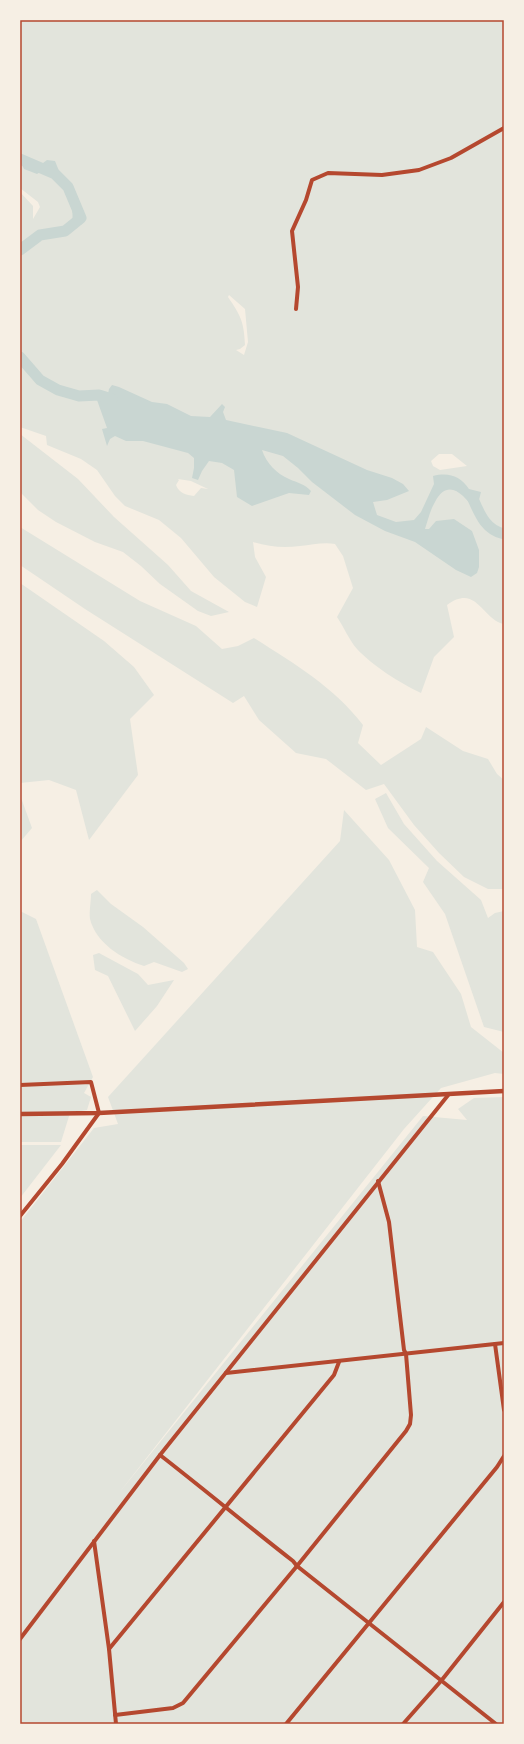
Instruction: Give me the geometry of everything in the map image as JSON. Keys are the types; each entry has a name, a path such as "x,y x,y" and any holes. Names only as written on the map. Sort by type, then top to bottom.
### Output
{"street":[{"path":"296,309 298,287 292,231 306,200 312,180 328,173 382,175 419,170 451,158 504,128"},
{"path":"20,1085 91,1082 99,1113"},
{"path":"20,1114 99,1113 504,1091"},
{"path":"20,1639 160,1455 449,1094"},
{"path":"20,1216 62,1164 99,1113"},
{"path":"115,1714 174,1708 183,1703 297,1566 406,1431 410,1424 411,1414 406,1354 404,1350 389,1222 378,1181"},
{"path":"226,1373 504,1343"},
{"path":"495,1344 504,1410"},
{"path":"109,1649 226,1505 334,1376 339,1362"},
{"path":"160,1455 226,1505 253,1530 293,1561 297,1566 496,1724"},
{"path":"286,1724 497,1468 504,1456"},
{"path":"94,1541 109,1649 116,1724"},
{"path":"403,1724 441,1681 504,1602"}],"shaded area":[{"path":"20,20 504,20 504,624 496,621 472,600 465,598 457,599 447,605 454,637 434,657 421,693 387,674 371,662 357,649 349,638 337,617 353,588 343,556 335,544 322,543 282,547 253,542 255,557 266,577 257,607 245,602 214,577 181,538 159,520 125,506 115,496 97,470 81,459 47,445 46,436 20,427 20,192 33,206 33,219 40,207 38,202 20,188","holes":["229,295 245,309 248,342 244,355 236,350 245,345 244,330 239,314 228,297","439,454 452,454 467,466 440,470 433,466 431,461","178,479 191,481 208,489 201,488 194,496 186,494 181,492 176,485 179,480"]},
{"path":"30,160 39,166 47,160 55,161 59,171 56,178 40,172 37,174 24,169 20,161"},
{"path":"74,200 78,203 82,216 85,218 82,224 73,227 72,204"},
{"path":"112,385 152,402 167,404 191,416 210,417 222,404 225,407 223,412 226,420 287,433 367,470 392,478 403,484 409,491 387,500 373,502 377,515 396,522 414,520 421,512 434,484 433,476 449,475 458,478 469,489 481,492 479,500 481,510 477,514 458,492 446,490 440,494 433,505 425,529 429,529 436,521 454,519 472,531 479,550 479,567 477,573 471,577 456,570 415,542 385,531 355,515 312,482 283,456 262,450 272,468 285,477 306,487 311,491 309,495 289,493 252,506 237,497 234,470 222,463 209,461 198,480 192,478 194,458 188,453 143,441 126,441 115,436 110,439 107,446 102,429 107,428 97,400 99,395 108,394"},
{"path":"20,434 78,479 114,517 168,565 191,591 229,612 211,616 198,611 160,584 123,552 95,542 56,522 38,510 20,492"},
{"path":"20,527 140,601 196,626 222,649 238,646 254,638 284,657 327,688 352,711 363,725 358,743 381,765 421,739 426,727 463,751 488,759 497,774 504,780 504,889 488,889 464,877 439,853 414,825 384,784 366,790 326,759 296,753 259,720 244,696 233,703 85,609 20,565"},
{"path":"20,583 104,641 134,667 154,695 130,719 138,775 89,840 76,790 49,780 20,783"},
{"path":"386,793 404,824 437,861 481,900 488,918 495,913 504,911 504,1032 484,1027 445,914 423,882 429,868 388,828 375,799"},
{"path":"20,795 32,828 20,842"},
{"path":"344,810 389,860 415,910 417,947 433,952 461,994 471,1027 504,1053 504,1074 495,1073 441,1088 404,1129 119,1493 423,1116 467,1120 458,1109 474,1098 504,1097 504,1724 20,1724 20,1222 94,1128 118,1124 108,1097 340,841"},
{"path":"97,890 111,904 143,927 184,963 188,969 182,972 154,962 144,966 127,959 104,943 93,928 90,919 91,894"},
{"path":"20,911 36,919 93,1077 84,1093 91,1097 87,1110 70,1113 61,1142 20,1142"},
{"path":"99,953 138,974 148,985 174,980 157,1006 135,1031 108,976 95,970 93,955"},
{"path":"20,1145 61,1145 20,1198"}],"waterway":[{"path":"20,159 55,174 68,187 81,218 65,231 40,235 20,250"},
{"path":"20,357 40,380 58,390 79,396 99,395 112,399"},
{"path":"473,499 484,521 493,529 504,534"}]}
